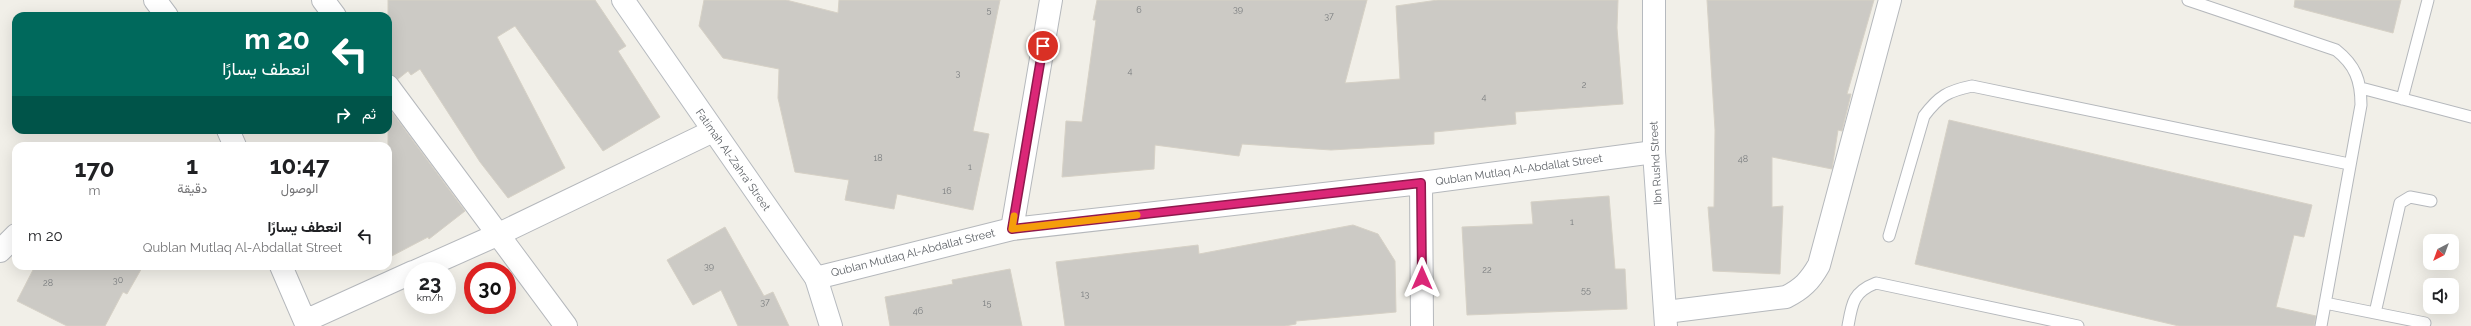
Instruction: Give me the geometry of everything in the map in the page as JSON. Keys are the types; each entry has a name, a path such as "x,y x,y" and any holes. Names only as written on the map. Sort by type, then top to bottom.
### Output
{"street":[{"path":"155,0 163,12"},
{"path":"323,0 332,12"},
{"name":"Fatimah Al-Zahra’ Street","path":"623,0 712,131 816,278 831,326"},
{"path":"1012,229 1050,0"},
{"name":"Ibn Rushd Street","path":"1654,0 1654,152 1666,319"},
{"path":"1666,319 1786,297 1800,290 1811,280 1819,265 1890,0"},
{"path":"392,91 566,326"},
{"path":"436,262 499,234 712,131"},
{"name":"Qublan Mutlaq Al-Abdallat Street","path":"816,278 1012,229 1421,183 1654,152"},
{"path":"1421,183 1422,326"},
{"path":"0,251 12,239"},
{"path":"284,270 306,323 404,276"}],"lane":[{"path":"2188,0 2336,50 2348,60 2357,73 2361,88 2361,105 2349,164 2321,326"},
{"path":"2402,99 2428,0"},
{"path":"1889,236 1924,116 1936,101 1953,90 1972,86 2349,164"},
{"path":"2361,88 2471,117"},
{"path":"2375,313 2400,203 2410,197 2431,201"},
{"path":"1848,326 1854,298 1864,288 1876,283 2078,326"},
{"path":"2325,303 2425,323"}],"building":[{"path":"388,0 595,0 626,46 618,51 660,117 603,151 515,26 497,37 565,168 508,198 480,162 420,69 411,75 408,71 398,79 392,76 392,12 388,12"},
{"path":"704,0 786,0 838,13 839,0 1000,0 973,131 989,134 973,210 897,194 894,209 845,200 849,180 795,172 778,98 779,69 723,58 699,26"},
{"path":"1097,0 1367,0 1345,83 1400,79 1396,6 1438,0 1618,0 1617,28 1623,104 1515,112 1516,124 1434,132 1434,144 1331,150 1242,144 1239,156 1155,145 1154,169 1062,177 1066,121 1082,122 1096,20 1093,20"},
{"path":"1707,0 1874,0 1847,94 1851,94 1842,131 1838,130 1832,169 1772,157 1772,207 1783,206 1780,274 1713,271 1708,207 1714,207 1715,130"},
{"path":"2295,0 2401,0 2393,33 2294,7"},
{"path":"392,112 465,211 429,239 428,237 392,256 392,142 388,142 388,134 392,134"},
{"path":"1949,120 2312,205 2304,237 2294,235 2276,307 2316,316 2314,326 2179,326 1915,264"},
{"path":"1609,196 1615,269 1625,269 1627,309 1467,315 1462,227 1533,224 1531,202"},
{"path":"1353,225 1378,234 1395,261 1396,312 1296,321 1296,324 1285,326 1065,326 1056,262 1198,245 1199,254"},
{"path":"725,227 764,296 773,292 789,326 738,326 721,290 693,305 667,260"},
{"path":"1010,269 1022,326 890,326 885,297 953,284 952,280"},
{"path":"33,270 141,270 127,294 123,292 105,326 67,326 17,301"}],"slow traffic":[{"path":"1014,216 1012,229 1137,215"}],"route":[{"path":"1043,46 1012,229 1421,183 1422,278"}]}
